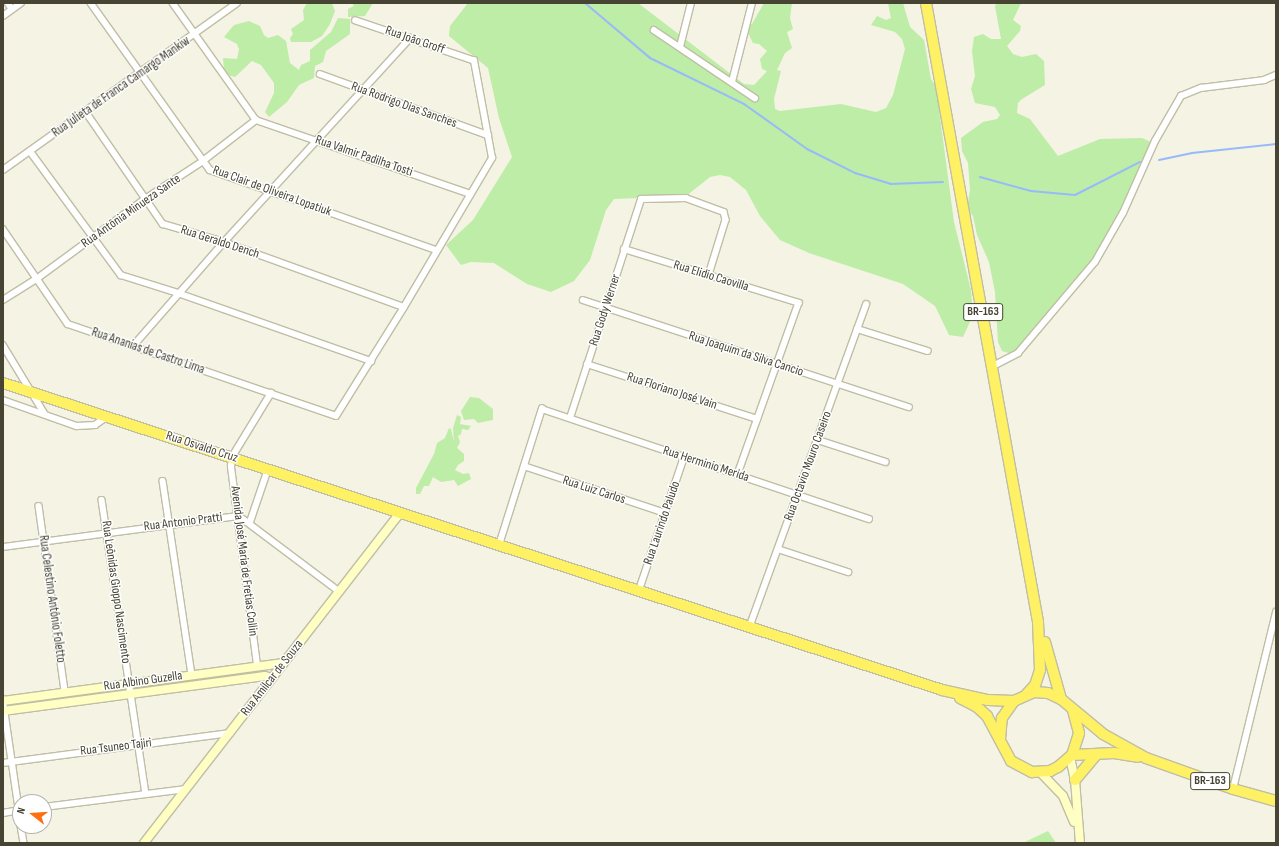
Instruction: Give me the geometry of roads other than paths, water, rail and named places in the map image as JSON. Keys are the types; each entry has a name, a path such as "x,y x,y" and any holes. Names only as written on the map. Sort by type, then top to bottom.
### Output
{"highway":[{"name":"BR-163","path":"926,3 993,366 1038,622 1061,699"},
{"name":"Rua Osvaldo Cruz","path":"3,382 639,590 749,628 942,690"},
{"name":"BR-163","path":"1000,739 1002,718 1014,701 1027,694 1035,685 1040,670 1038,622"},
{"path":"942,690 988,700 1014,701"},
{"path":"942,690 981,710 993,724 1006,754 1017,766 1040,772 1058,767 1071,756"},
{"name":"BR-163","path":"1027,694 1048,693 1061,699 1073,711 1103,734 1146,758 1233,789 1276,801"},
{"name":"BR-163","path":"1073,711 1079,733 1071,756 1114,754 1146,758"},
{"path":"1075,780 1096,755"}],"street":[{"path":"8,3 12,9"},
{"path":"3,16 21,3"},
{"name":"Rua Clair de Oliveira Lopatiuk","path":"91,3 210,170 436,250"},
{"path":"173,3 256,120"},
{"name":"Rua Julieta de Franca Camargo Mankiw","path":"3,170 195,35 237,3"},
{"path":"680,47 691,3"},
{"path":"732,82 752,3"},
{"name":"Rua João Groff","path":"356,21 410,38 474,61 488,135"},
{"path":"654,30 755,98"},
{"path":"133,346 178,293 272,192 410,38"},
{"name":"Rua Rodrigo Dias Sanches","path":"320,74 363,91 488,135"},
{"path":"993,366 1018,353 1095,262 1123,213 1155,141 1181,96 1201,88 1264,80 1276,75"},
{"name":"Rua Geraldo Dench","path":"86,112 163,224 224,242 404,307"},
{"name":"Rua Valmir Padilha Tosti","path":"256,120 318,140 471,194"},
{"name":"Rua Antônia Minueza Sante","path":"3,300 38,278 145,199 203,161 256,120"},
{"path":"30,151 121,275 178,293 371,361 436,250 491,162 488,135"},
{"name":"Rua Gody Werner","path":"570,418 639,202 644,199 686,198 724,212 726,220 709,275"},
{"name":"Rua Ananias de Castro Lima","path":"3,229 38,278 68,324 336,416 371,361"},
{"name":"Rua Elidio Caovilla","path":"624,249 799,303 777,364"},
{"name":"Rua Joaquim da Silva Cancio","path":"583,300 909,407"},
{"name":"Rua Octavio Mouro Caseiro","path":"749,628 799,495 866,304"},
{"path":"857,329 928,351"},
{"path":"3,345 34,393 45,414"},
{"name":"Rua Floriano José Vain","path":"588,364 757,419"},
{"path":"738,474 777,364"},
{"path":"232,457 271,394"},
{"path":"3,400 76,426 95,425 108,416"},
{"name":"Rua Herminio Merida","path":"524,466 542,409 869,518"},
{"path":"818,440 886,462"},
{"name":"Avenida José Maria de Fretias Collin","path":"232,457 231,466 239,516 257,665"},
{"name":"Rua Laurindo Paludo","path":"639,590 684,457"},
{"path":"499,545 524,466"},
{"name":"Rua Luiz Carlos","path":"524,466 665,513"},
{"path":"250,522 268,469"},
{"path":"163,481 192,674"},
{"name":"Rua Leônidas Gioppo Nascimento","path":"102,500 146,792"},
{"name":"Rua Celestino Antônio Foletto","path":"40,506 65,692"},
{"name":"Rua Amílcar de Souza","path":"144,843 400,513"},
{"name":"Rua Antonio Pratti","path":"3,547 170,523 239,516 250,522 339,591"},
{"path":"778,549 848,572"},
{"path":"1233,789 1276,612"},
{"name":"Rua Albino Guzella","path":"3,700 257,665 283,663"},
{"name":"Rua Albino Guzella","path":"4,711 265,676 272,678"},
{"path":"3,700 17,794"},
{"name":"Rua Tsuneo Tajiri","path":"3,763 230,733"},
{"path":"1071,756 1075,780 1079,839"},
{"path":"1040,772 1063,796 1079,839"},
{"path":"52,806 146,792 186,789"}],"waterway":[{"path":"585,3 650,58 744,104 807,149 855,173 890,184 943,182"},
{"path":"1159,160 1192,153 1276,144"},
{"path":"980,177 1031,191 1075,195 1140,162"}]}
